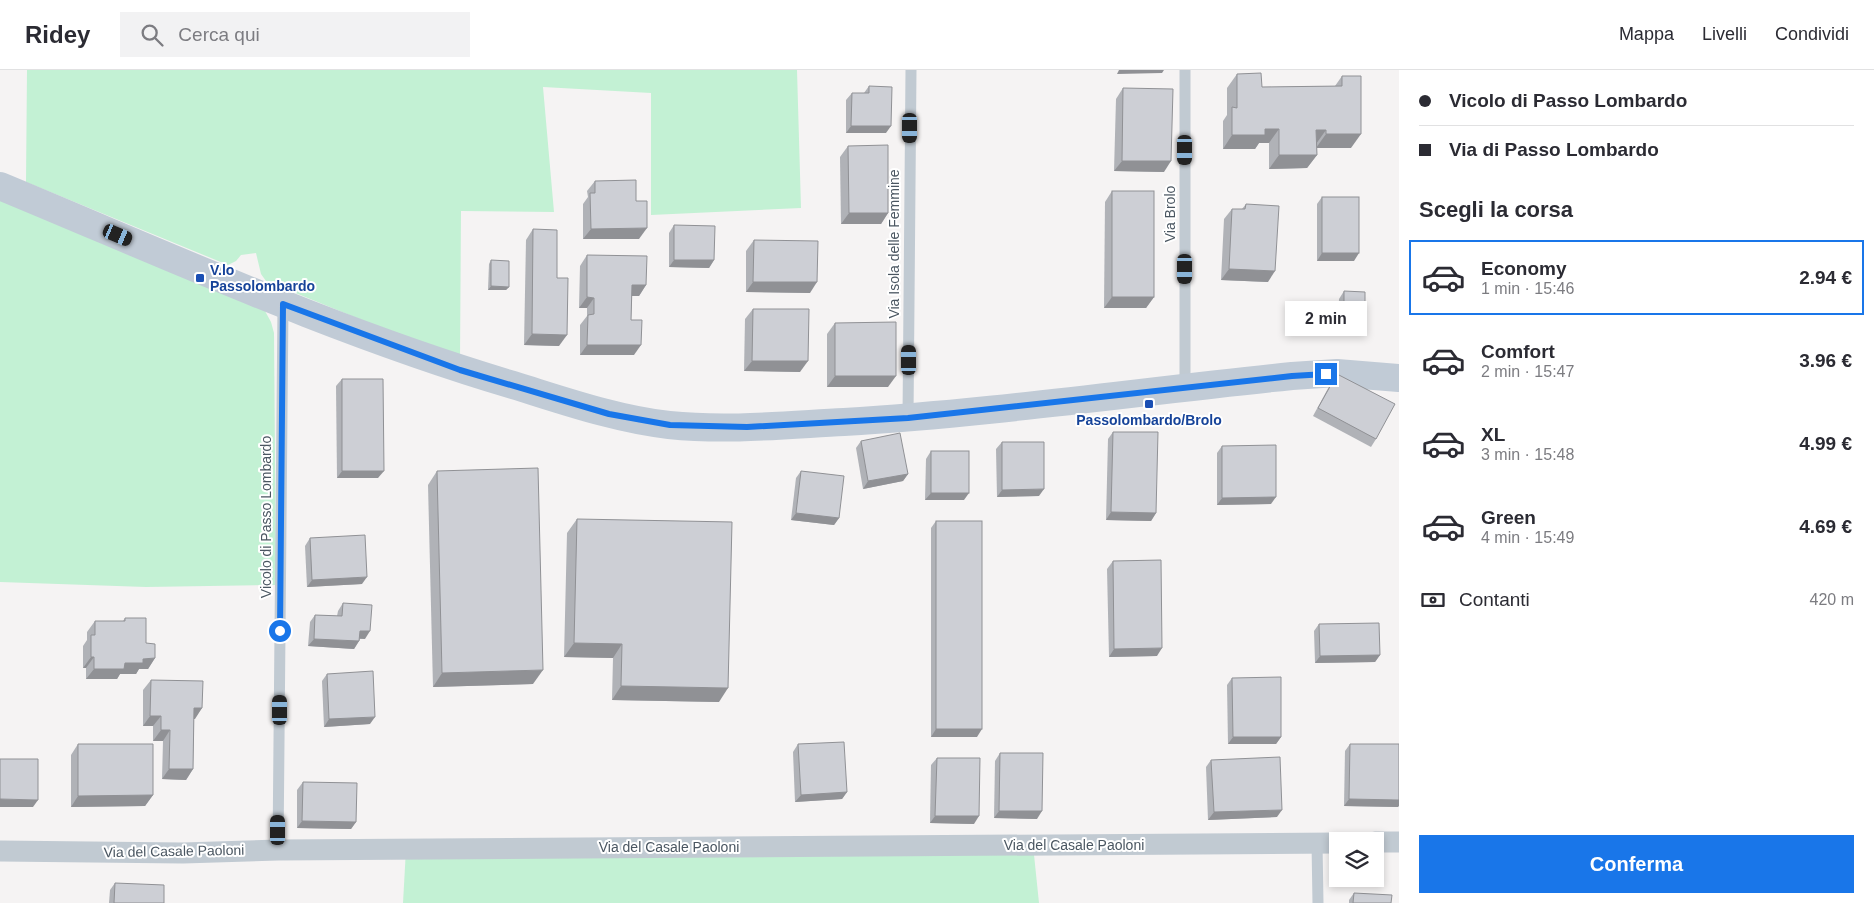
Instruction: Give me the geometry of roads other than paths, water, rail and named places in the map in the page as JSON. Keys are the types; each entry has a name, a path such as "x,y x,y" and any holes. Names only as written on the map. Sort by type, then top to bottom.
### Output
{"street":[{"path":"0,186 283,304 460,370 609,414 640,421 688,426 738,427 908,418 1316,374 1362,374 1399,378"},
{"path":"1384,842 1399,842"},
{"name":"Via del Casale Paoloni","path":"0,851 182,853 278,850 1327,843"}],"lane":[{"name":"Via Isola delle Femmine","path":"908,418 911,70"},
{"name":"Via Brolo","path":"1185,70 1185,388"},
{"name":"Vicolo di Passo Lombardo","path":"278,850 283,304"},
{"path":"1318,903 1327,843"}],"place":[{"name":"V.lo Passolombardo","path":"200,278"},
{"name":"Passolombardo/Brolo","path":"1149,404"}]}
